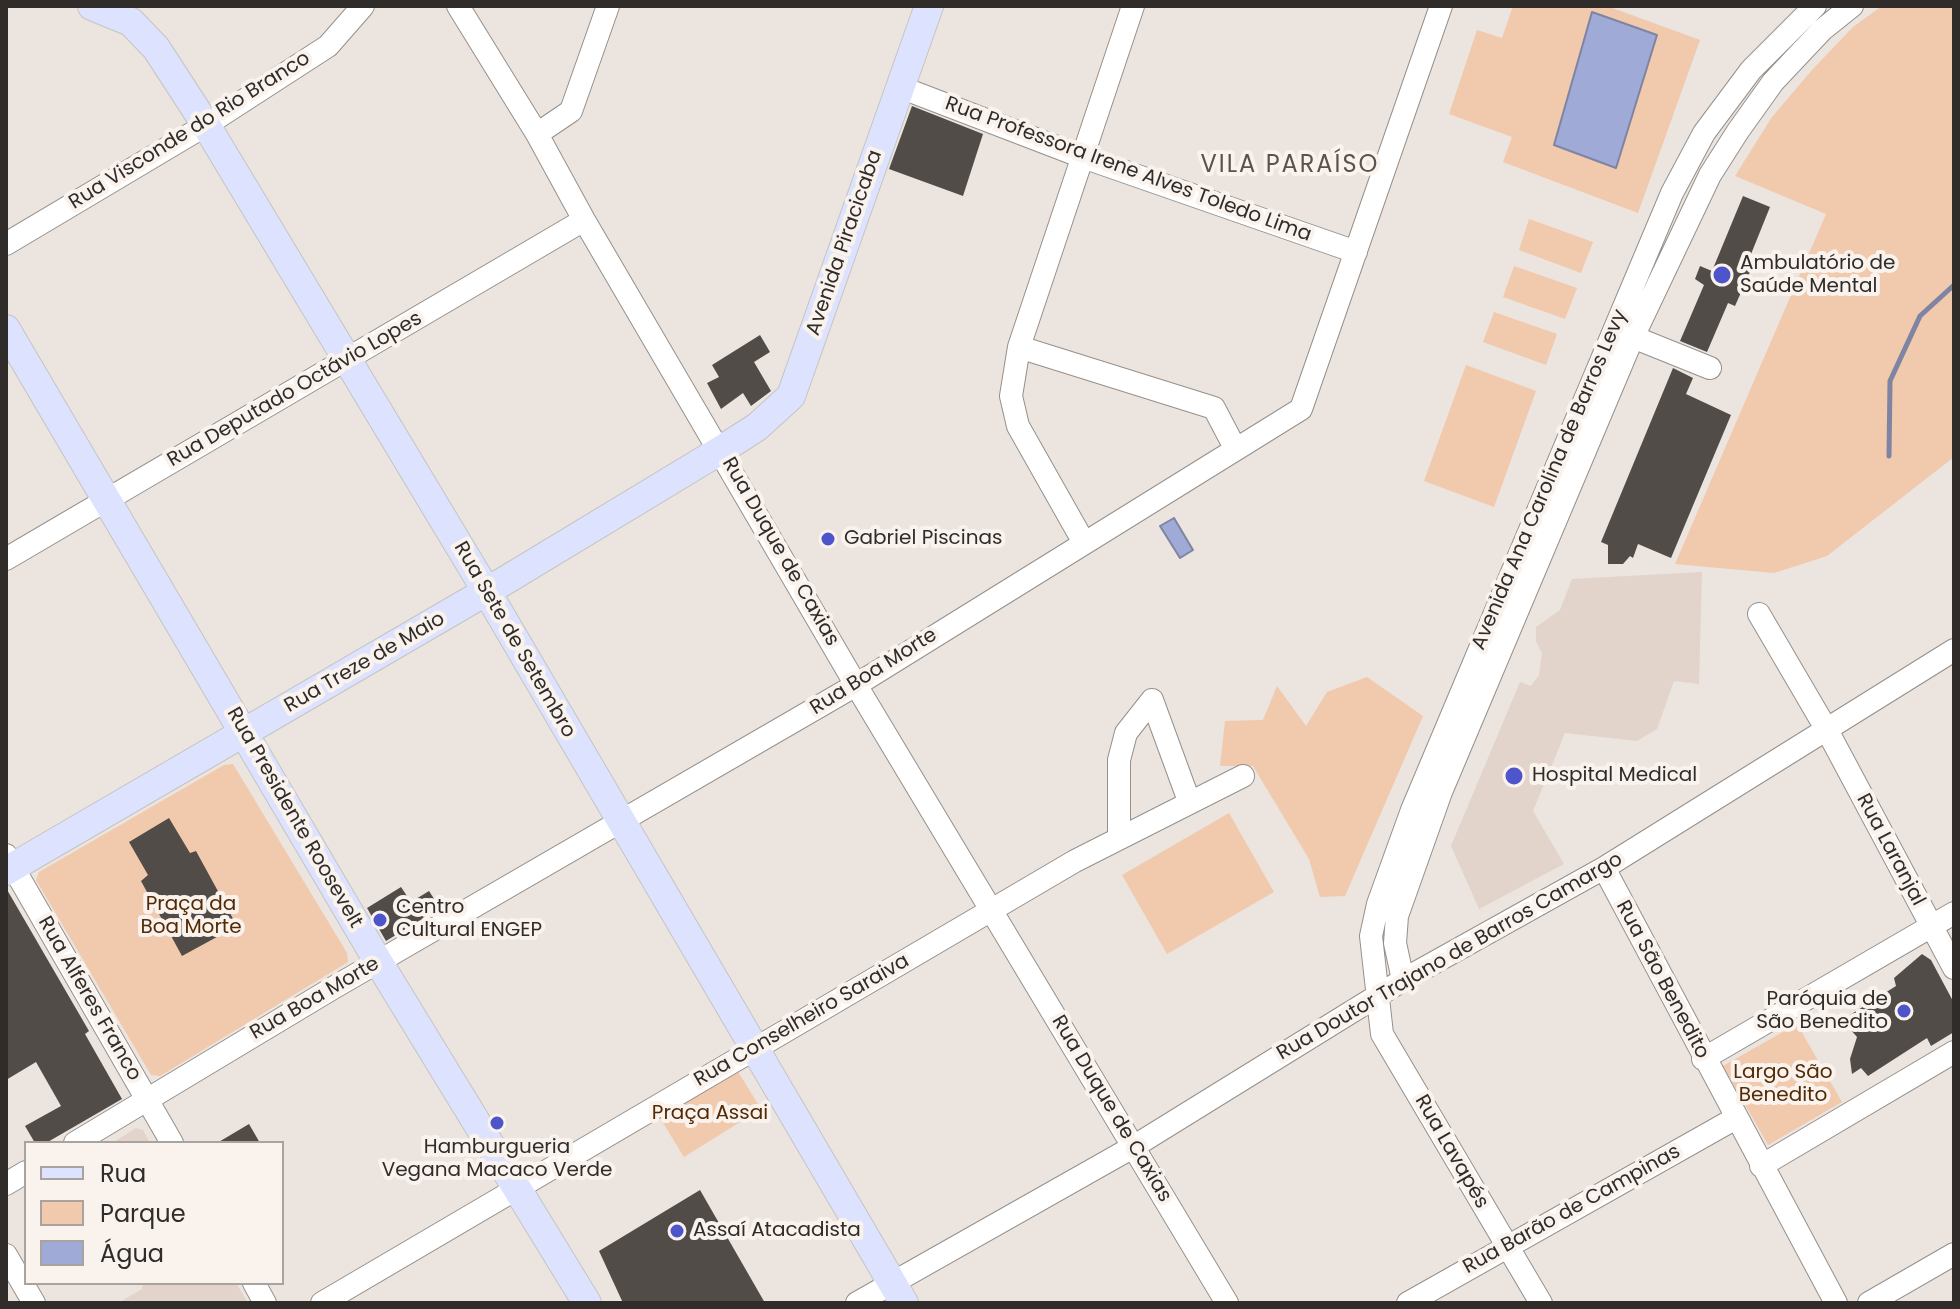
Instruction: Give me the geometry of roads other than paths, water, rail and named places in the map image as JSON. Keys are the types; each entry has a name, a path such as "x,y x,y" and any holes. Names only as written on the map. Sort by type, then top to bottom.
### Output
{"main road":[{"name":"Rua Sete de Setembro","path":"92,6 131,22 156,48 206,125 345,361 487,592 898,1293"},
{"name":"Avenida Piracicaba","path":"721,450 757,427 791,396 929,6"},
{"name":"Rua Presidente Roosevelt","path":"6,329 379,963 587,1303"},
{"name":"Rua Treze de Maio","path":"8,864 245,733 487,592 721,450"}],"street":[{"name":"Rua Visconde do Rio Branco","path":"6,244 206,125 328,46 363,6"},
{"name":"Rua Duque de Caxias","path":"458,6 537,134 584,220 856,685 1227,1303"},
{"path":"537,134 571,111 608,6"},
{"path":"1083,541 1018,426 1011,396 1019,347 1080,156 1133,6"},
{"name":"Rua Boa Morte","path":"78,1141 856,685 1083,541 1301,409 1441,6"},
{"name":"Avenida Ana Carolina de Barros Levy","path":"1381,995 1371,936 1378,904 1412,810 1637,271 1672,193 1704,133 1751,70 1815,6"},
{"name":"Avenida Ana Carolina de Barros Levy","path":"1403,980 1395,943 1397,916 1441,792 1633,337 1710,175 1738,131 1773,82 1822,30 1852,6"},
{"name":"Rua Professora Irene Alves Toledo Lima","path":"900,87 1080,156 1356,252"},
{"name":"Rua Deputado Octávio Lopes","path":"6,559 584,220"},
{"path":"1633,337 1710,368"},
{"path":"1019,347 1214,408 1235,448"},
{"name":"Rua Laranjal","path":"1759,614 1828,732 1954,968"},
{"name":"Rua Doutor Trajano de Barros Camargo","path":"857,1303 898,1293 1403,980 1604,868 1828,732 1954,650"},
{"path":"1119,836 1119,760 1126,733 1152,700 1189,801"},
{"name":"Rua Conselheiro Saraiva","path":"322,1303 1075,861 1119,836 1243,776"},
{"name":"Rua Alferes Franco","path":"8,864 171,1141"},
{"name":"Rua São Benedito","path":"1604,868 1703,1059 1836,1303"},
{"path":"1703,1059 1954,913"},
{"name":"Rua Lavapés","path":"1381,995 1382,1034 1541,1303"},
{"path":"1761,1166 1954,1052"},
{"name":"Rua Barão de Campinas","path":"1408,1303 1736,1118"},
{"path":"6,1184 24,1173"},
{"path":"1869,1303 1954,1254"},
{"path":"6,1255 34,1303"},
{"path":"255,1285 265,1303"}],"water":[{"path":"1592,12 1657,35 1616,168 1554,145"},
{"path":"1174,518 1193,550 1180,558 1160,526"}],"waterway":[{"path":"1889,456 1890,381 1920,316 1954,285"}],"place":[{"name":"Ambulatório de Saúde Mental","path":"1722,275"},
{"name":"Gabriel Piscinas","path":"828,539"},
{"name":"Hospital Medical","path":"1514,776"},
{"name":"Centro Cultural ENGEP","path":"380,920"},
{"name":"Paróquia de São Benedito","path":"1904,1011"},
{"name":"Hamburgueria Vegana Macaco Verde","path":"497,1123"},
{"name":"Assaí Atacadista","path":"677,1231"}],"district":[{"name":"VILA PARAÍSO","path":"1290,166"}],"park label":[{"name":"Praça da Boa Morte","path":"191,916"},
{"name":"Largo São Benedito","path":"1783,1084"},
{"name":"Praça Assai","path":"710,1114"}]}
